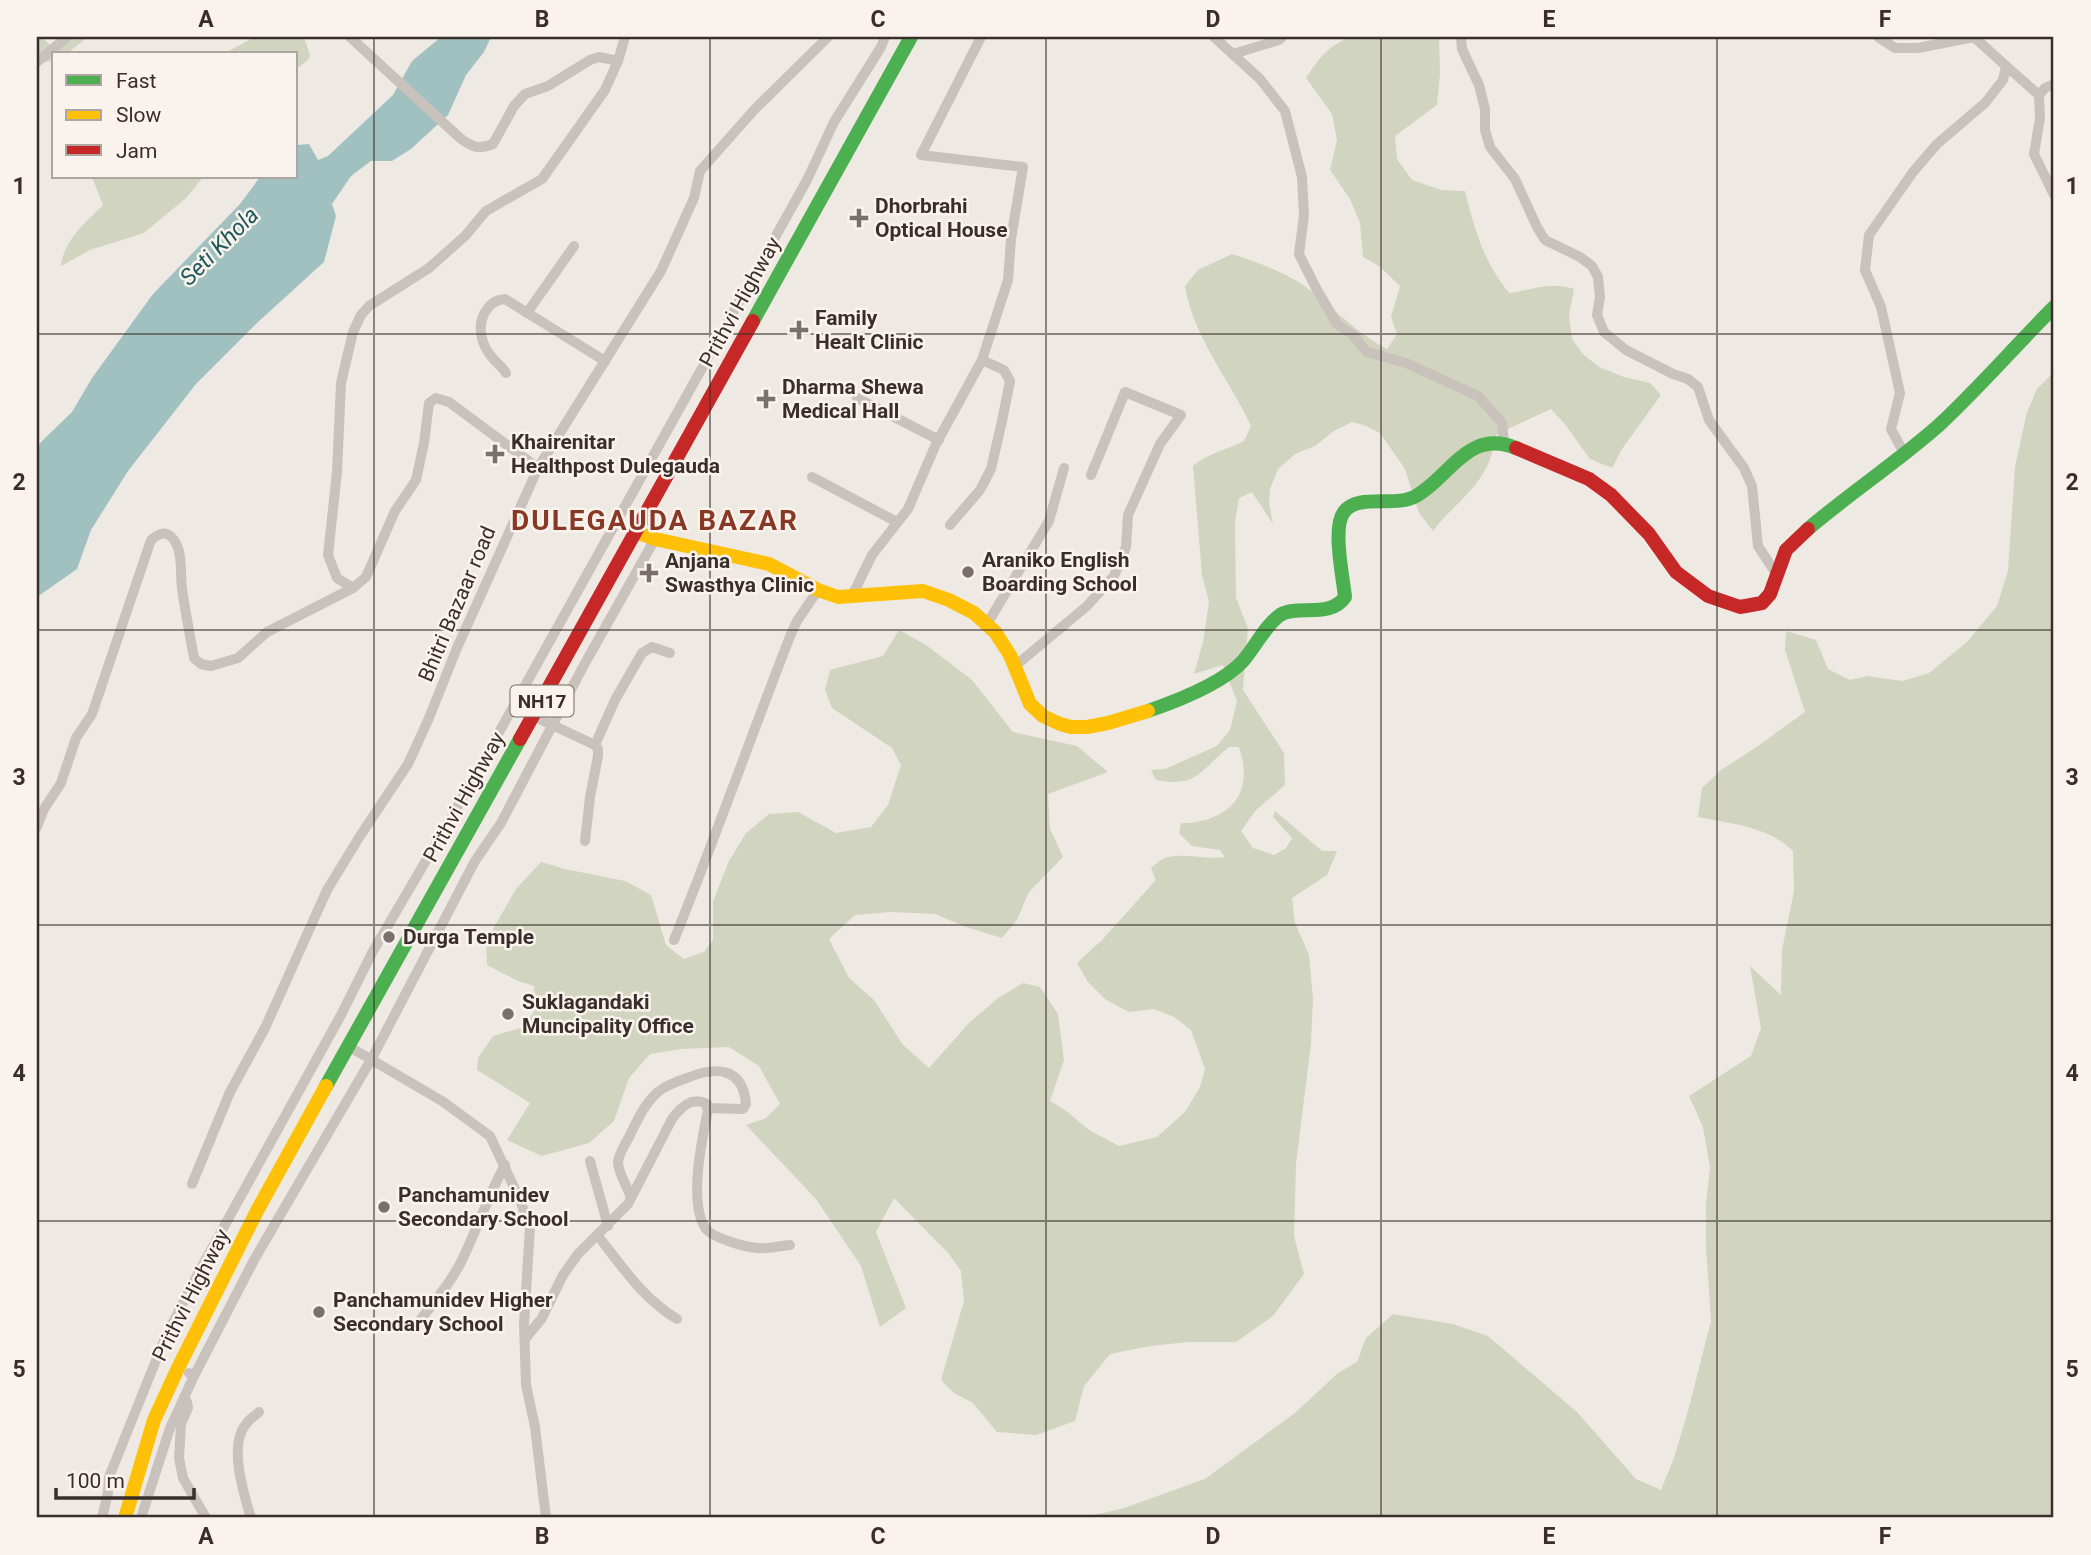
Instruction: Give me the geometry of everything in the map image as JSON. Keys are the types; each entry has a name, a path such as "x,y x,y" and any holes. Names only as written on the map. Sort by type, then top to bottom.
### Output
{"main road":[{"name":"Prithvi Highway","path":"125,1518 154,1420 239,1247 348,1046 911,37"},
{"path":"636,532 655,539 769,564 818,590 838,597 923,591 935,594 968,609 987,624 1010,654 1031,706 1041,714 1070,727 1086,727 1121,721 1197,691 1237,667 1262,634 1283,613 1321,610 1341,603 1345,597 1345,583 1338,527 1339,520 1348,506 1356,502 1404,501 1415,497 1474,447 1490,442 1504,443 1589,479 1611,495 1649,534 1676,572 1708,596 1740,607 1762,603 1770,594 1792,542 1888,469 1935,428 1976,390 2054,307"}],"street":[{"path":"37,62 67,37"},
{"path":"350,37 460,138 471,147 480,149 493,144 514,106 525,94 548,86 590,60 599,57 618,61"},
{"path":"353,588 337,578 328,555 337,472 341,383 353,332 361,315 369,306 429,268 465,236 486,211 542,179 605,90 625,37"},
{"name":"Bhitri Bazaar road","path":"192,1184 230,1092 265,1028 327,890 408,764 538,468 661,271 694,198 700,171 754,110 828,37"},
{"path":"102,1518 109,1477 155,1361 219,1234 341,1015 373,951 410,890 807,180 834,121 885,37"},
{"path":"852,596 872,555 908,509 916,494 939,440 982,360 1008,280 1011,239 1023,167 921,155 981,37"},
{"path":"1214,37 1260,79 1285,111 1302,177 1304,215 1299,254 1315,289 1337,324 1353,335 1367,352 1406,363 1478,396 1502,423 1504,443"},
{"path":"1233,54 1282,37"},
{"path":"1461,37 1462,49 1479,85 1490,147 1515,179 1545,240 1580,257 1591,266 1598,277 1600,296 1597,315 1604,332 1626,350 1688,379 1698,387 1709,421 1744,468 1752,486 1758,546 1777,575"},
{"path":"1878,37 1895,48 1918,48 1974,37 2039,95"},
{"path":"1904,453 1891,429 1900,393 1892,350 1881,307 1865,270 1869,235 1913,172 1937,144 1985,103 2003,80 2006,66"},
{"path":"2054,84 2039,95 2040,118 2034,154 2054,195"},
{"path":"527,313 574,246"},
{"path":"506,373 490,356 481,338 481,321 488,306 497,300 505,299 606,360"},
{"path":"950,525 980,490 991,470 1010,381 1004,370 982,360"},
{"path":"1014,667 1087,606 1114,576 1126,547 1128,515 1160,444 1181,415 1125,391 1091,475"},
{"path":"37,827 44,809 61,783 76,738 92,714 151,540 157,534 165,533 172,537 179,549 182,587 194,658 201,664 211,666 238,658 267,632 353,588 366,577 395,511 416,480 429,403 436,398 449,402 538,468"},
{"path":"857,398 939,440"},
{"path":"987,624 1049,521 1063,468"},
{"path":"812,477 897,522"},
{"path":"141,1518 170,1428 254,1260 372,1058 475,861 501,823 584,665 655,539"},
{"path":"674,940 790,634 818,590"},
{"path":"595,745 615,699 642,653 652,647 670,653"},
{"path":"533,716 595,745 598,749 585,841"},
{"path":"348,1046 442,1101 490,1136 505,1165 530,1227 525,1339 526,1385 535,1427 546,1518"},
{"path":"525,1339 542,1318 563,1275 578,1255 628,1204 664,1132 681,1107 693,1101 702,1101 708,1108 743,1109 746,1104 741,1083 732,1075 719,1070 696,1074 659,1091 637,1120 618,1157 619,1169 631,1197"},
{"path":"708,1108 700,1149 697,1189 701,1216 707,1230 719,1238 757,1248 790,1245"},
{"path":"590,1161 608,1226"},
{"path":"418,1323 461,1262 491,1189 505,1165"},
{"path":"219,1234 239,1247"},
{"path":"598,1236 644,1294 677,1320"},
{"path":"178,1368 194,1376"},
{"path":"184,1397 188,1408 181,1424 179,1458 183,1478 206,1518"},
{"path":"251,1518 242,1487 237,1450 244,1425 259,1412"}],"green space":[{"path":"37,37 42,37 54,49 76,37 88,37 69,52 52,52 52,61 37,63"},
{"path":"255,37 304,37 310,55 298,68 298,52 227,52"},
{"path":"1350,37 1439,37 1437,105 1395,136 1397,159 1412,180 1441,190 1465,191 1481,245 1509,293 1549,286 1574,289 1569,315 1572,339 1583,354 1599,367 1650,383 1661,395 1622,449 1612,468 1590,459 1551,409 1497,434 1482,475 1433,531 1419,513 1405,469 1380,433 1352,422 1334,431 1315,446 1295,454 1278,469 1270,489 1269,504 1273,524 1252,492 1239,498 1235,521 1236,598 1248,628 1243,690 1284,753 1285,785 1256,810 1241,831 1253,848 1274,855 1286,848 1292,838 1273,817 1275,811 1322,851 1337,851 1327,875 1292,898 1295,923 1309,955 1313,999 1311,1043 1296,1164 1294,1236 1304,1274 1273,1316 1236,1342 1189,1342 1110,1354 1084,1386 1075,1421 1036,1435 997,1432 973,1403 954,1393 941,1380 964,1301 961,1271 948,1253 894,1198 876,1232 906,1308 880,1327 861,1266 816,1199 746,1125 766,1118 780,1104 759,1066 729,1047 682,1049 650,1054 629,1078 614,1121 589,1143 542,1156 507,1140 530,1103 477,1070 478,1058 493,1036 524,1027 536,1008 534,986 487,965 486,941 516,889 541,862 625,881 651,895 666,945 684,959 704,952 713,940 713,901 729,861 746,833 769,814 798,812 836,833 871,827 888,805 901,765 892,748 832,708 825,690 830,670 883,656 899,630 926,645 972,680 1013,732 1077,746 1108,772 1048,794 1050,829 1063,857 1029,892 1017,920 1002,938 935,914 891,912 855,915 829,939 849,978 874,1000 903,1045 929,1068 969,1023 998,998 1023,983 1040,987 1058,1014 1064,1060 1050,1101 1089,1130 1119,1146 1157,1137 1185,1112 1200,1087 1205,1069 1191,1030 1174,1017 1154,1009 1129,1012 1105,999 1088,982 1077,963 1102,940 1156,880 1151,868 1159,861 1172,856 1225,857 1220,850 1192,846 1179,833 1181,823 1209,819 1221,814 1236,800 1243,781 1244,770 1239,747 1229,747 1190,779 1170,782 1156,780 1151,770 1165,769 1217,746 1230,730 1237,701 1223,665 1194,674 1203,642 1209,602 1202,575 1193,466 1244,441 1251,426 1204,341 1189,305 1185,286 1198,270 1232,254 1295,280 1387,349 1397,334 1391,317 1400,286 1379,266 1363,257 1360,223 1350,199 1330,170 1337,140 1332,114 1306,78 1325,53"},
{"path":"92,178 202,178 186,198 144,233 90,250 61,266 71,240 103,205"},
{"path":"2054,372 2054,1518 1082,1518 1124,1508 1205,1479 1295,1413 1338,1373 1357,1362 1366,1338 1393,1314 1453,1324 1488,1336 1577,1412 1636,1479 1661,1490 1688,1411 1711,1321 1706,1247 1706,1203 1710,1168 1703,1127 1689,1096 1751,1056 1761,1028 1750,966 1781,995 1782,950 1794,891 1793,851 1760,831 1698,817 1702,788 1721,770 1805,712 1785,650 1786,631 1816,640 1828,669 1850,680 1867,676 1903,681 1929,673 1967,642 1997,606 2008,571 2015,467 2027,412 2037,389"}],"water":[{"name":"Seti Khola","path":"441,37 491,37 484,52 466,75 448,115 411,149 392,161 371,161 351,176 332,204 336,216 324,262 258,322 196,384 128,471 91,530 77,569 37,597 37,449 41,442 72,412 92,378 153,294 240,204 259,178 298,178 298,145 309,144 318,160 328,156 393,95 412,61"}],"traffic: fast":[{"path":"753,321 911,37"},
{"path":"1808,529 1938,426 2054,307"},
{"path":"1148,711 1199,691 1223,677 1243,661 1269,625 1280,615 1331,608 1339,604 1345,597 1339,553 1339,529 1344,512 1350,506 1367,502 1398,501 1416,496 1461,457 1485,444 1516,448"},
{"path":"326,1086 520,739"}],"traffic: slow":[{"path":"636,532 655,539 769,564 818,590 838,597 923,591 949,600 974,613 995,632 1010,655 1030,704 1043,716 1060,724 1087,727 1148,711"},
{"path":"125,1518 154,1420 178,1368 258,1209 326,1086"}],"traffic: jam":[{"path":"520,739 753,321"},
{"path":"1516,448 1589,479 1611,495 1649,534 1676,572 1708,596 1740,607 1762,603 1770,594 1786,550 1808,529"}],"place":[{"name":"Dhorbrahi Optical House","path":"859,218"},
{"name":"Family Healt Clinic","path":"799,330"},
{"name":"Dharma Shewa Medical Hall","path":"766,399"},
{"name":"Khairenitar Healthpost Dulegauda","path":"495,454"},
{"name":"Araniko English Boarding School","path":"968,572"},
{"name":"Anjana Swasthya Clinic","path":"649,573"},
{"name":"Durga Temple","path":"389,937"},
{"name":"Suklagandaki Muncipality Office","path":"508,1014"},
{"name":"Panchamunidev Secondary School","path":"384,1207"},
{"name":"Panchamunidev Higher Secondary School","path":"319,1312"}],"district":[{"name":"DULEGAUDA BAZAR","path":"655,520"}]}
